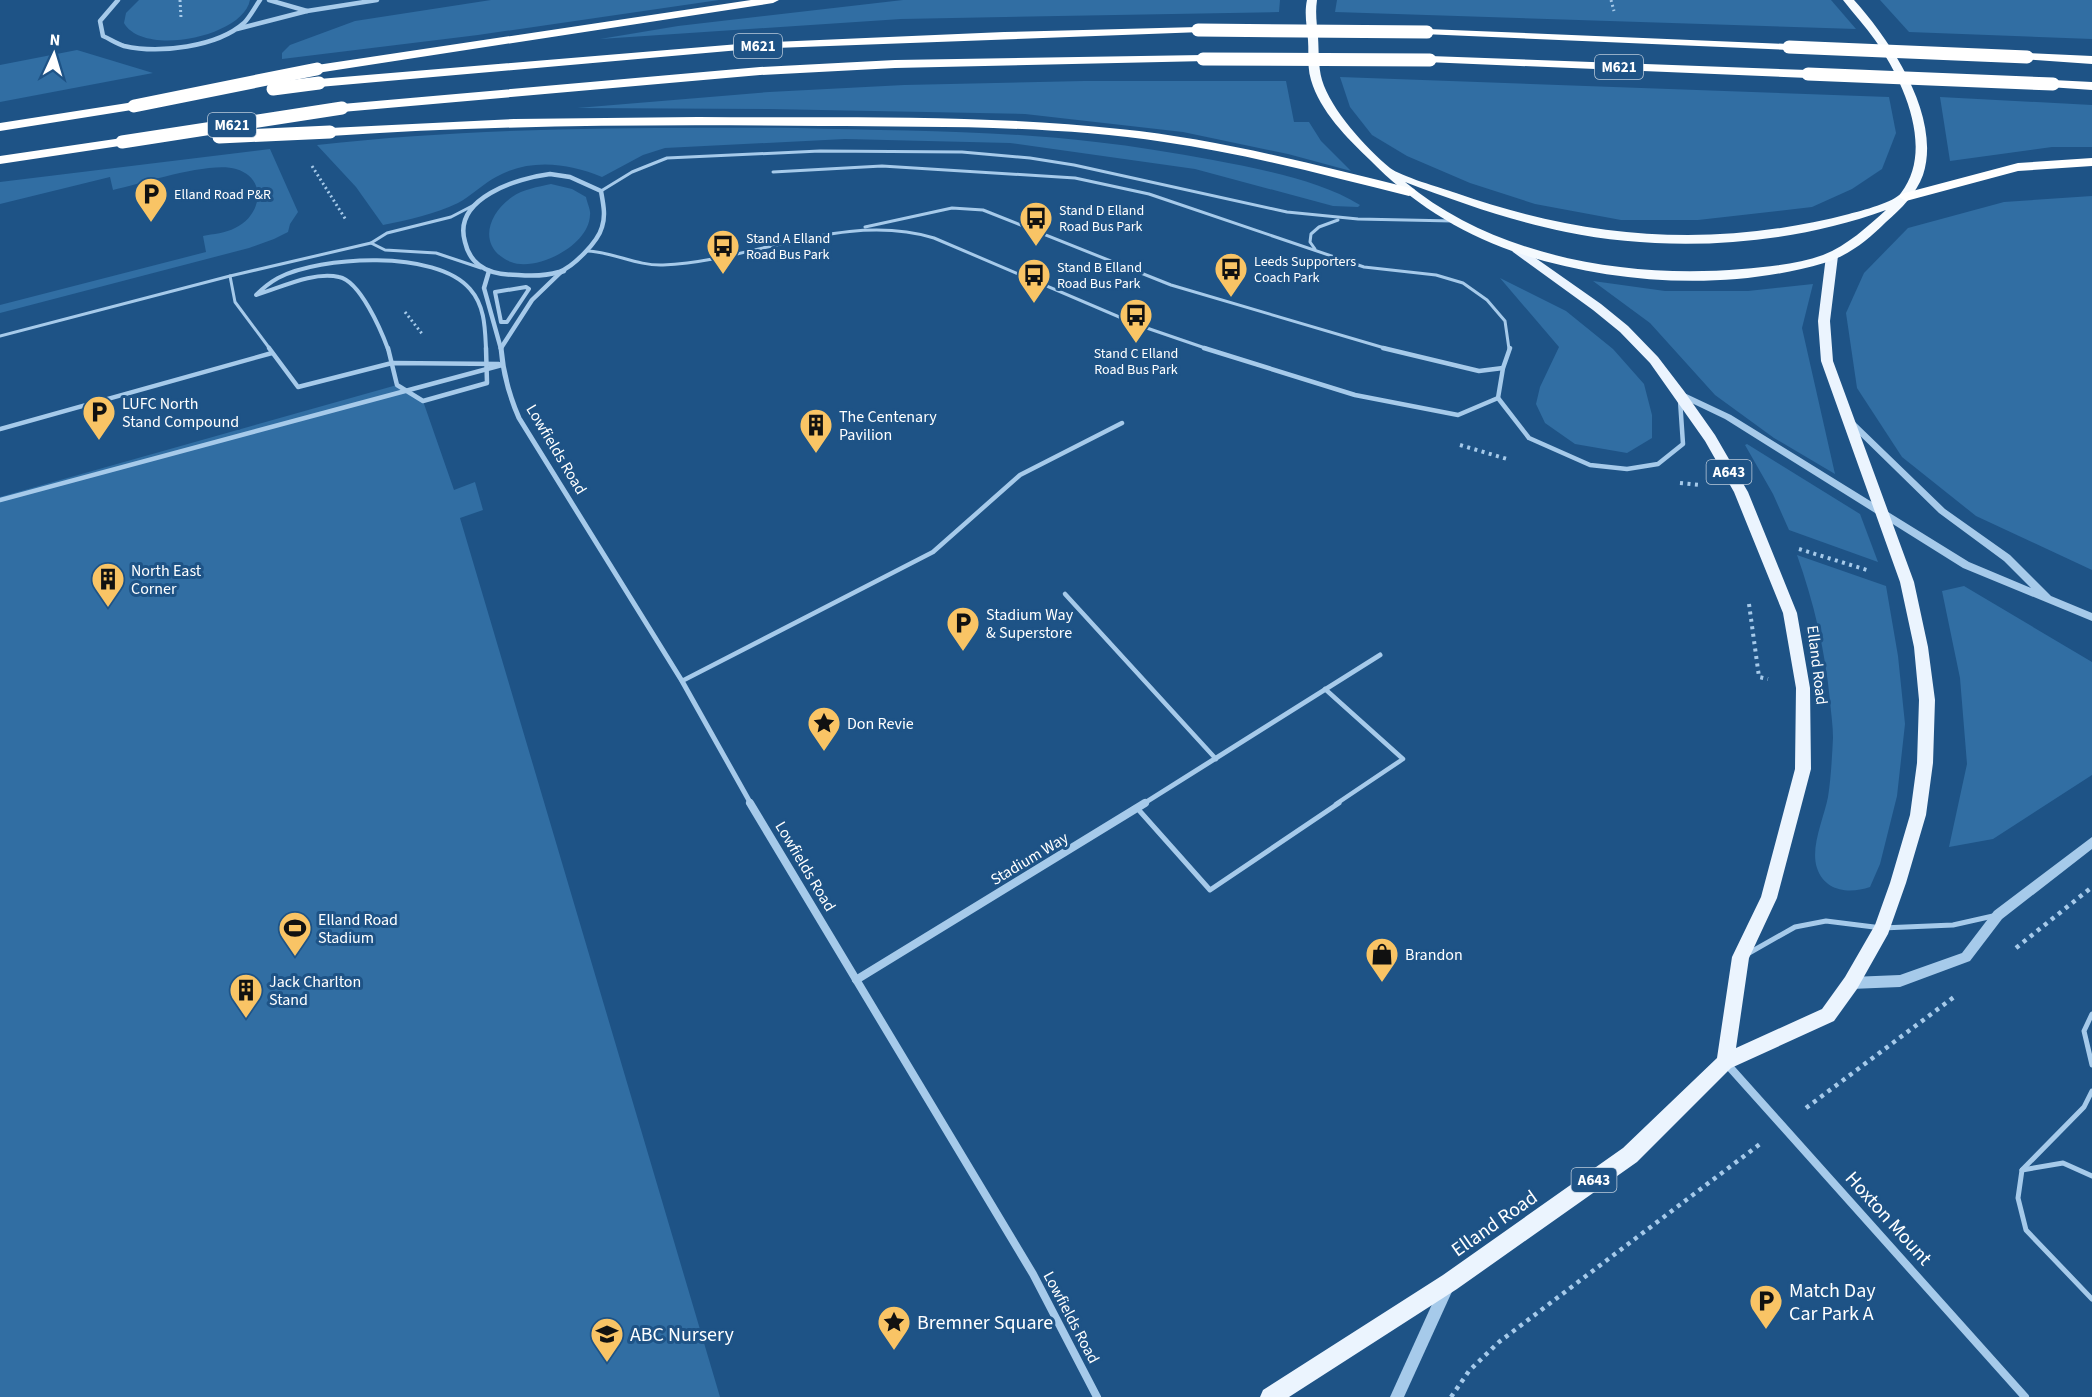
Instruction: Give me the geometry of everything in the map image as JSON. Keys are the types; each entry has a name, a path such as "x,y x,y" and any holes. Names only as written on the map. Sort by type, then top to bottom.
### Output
{"highway":[{"path":"134,106 317,69 773,0"},
{"path":"1312,0 1317,80 1331,108 1354,139 1409,192 1459,221 1517,249 1567,262 1621,271 1719,276 1765,272 1832,256 1875,227 1906,197 1917,173 1923,151 1907,86 1877,36 1848,0"},
{"name":"M621","path":"0,127 134,106 319,83 751,46 946,37 1198,30 1427,32 2092,60"},
{"name":"M621","path":"0,160 342,108 760,71 895,64 1203,59 1430,60 2092,86"},
{"path":"122,142 430,125 740,121 1077,128 1163,138 1250,153 1409,192"},
{"path":"1389,173 1496,211 1594,234 1684,239 1792,232 1867,214 1906,197 2018,167 2092,162"}],"main road":[{"name":"Elland Road","path":"1517,249 1624,329 1654,360 1680,394 1710,438 1741,492 1790,613 1803,688 1803,769 1769,898 1742,957 1725,1062"},
{"name":"Elland Road","path":"1270,1397 1450,1282 1630,1155 1725,1062 1828,1015 1851,983 1882,928 1918,815 1924,764 1927,700 1921,647 1907,582 1886,517 1827,360 1824,321 1832,256"}],"street":[{"path":"118,0 100,19 100,30 106,40 120,47 139,50 178,48 307,11 377,0"},
{"path":"231,31 258,9 260,0"},
{"path":"269,0 307,11"},
{"path":"501,348 538,292 564,271 587,251 599,236 606,205 601,191 576,178 550,174 523,178 495,191 478,203 464,218 462,230 466,249 481,268 512,275 538,275 564,271"},
{"path":"395,261 426,265 453,275 468,286 479,301 484,326 484,363 487,383 423,401 397,385 389,350 363,298 350,281 341,277 319,278 256,295 262,287 283,276 328,265 395,261"},
{"name":"Lowfields Road","path":"489,271 484,288 492,325 501,348 509,395 519,418 682,681 736,780 1033,1274 1097,1397"},
{"path":"526,287 529,289 505,323 501,322 495,294 500,290 526,287"},
{"name":"Elland Road","path":"1680,394 1728,417 1966,565 2092,617"},
{"name":"Elland Road","path":"1852,424 1942,511 2007,558 2051,601"},
{"name":"Stadium Way","path":"856,980 1137,808 1380,655"},
{"path":"1851,983 1900,981 1966,957 1998,915 2092,842"},
{"name":"Hoxton Mount","path":"1725,1062 2025,1397"},
{"path":"1397,1397 1450,1282"}],"lane":[{"path":"601,191 611,183 667,158 726,153 845,149 927,151 992,154 1046,160 1264,208 1340,219 1459,221"},
{"path":"773,172 882,166 1075,178 1149,194 1364,267 1436,275 1463,283 1487,300 1505,321 1510,347 1503,368 1498,398 1529,438 1590,465 1627,469 1658,464 1683,444 1680,394"},
{"path":"0,336 230,276 371,243 387,233 451,217 478,203"},
{"path":"587,251 607,252 645,264 662,266 752,251 952,208 983,210 1182,288 1364,343 1453,366 1479,371 1503,368"},
{"path":"1315,249 1310,242 1311,234 1319,226 1340,219"},
{"path":"857,229 905,230 921,233 1138,325 1256,366 1355,395 1458,416 1498,398"},
{"path":"371,243 385,250 436,253 481,268"},
{"path":"230,276 235,302 298,387 392,363 502,364"},
{"path":"0,429 272,352"},
{"path":"0,500 502,364"},
{"path":"682,681 933,552 1020,475 1122,423"},
{"path":"1065,594 1216,759"},
{"path":"1137,808 1210,890 1404,759 1325,689"},
{"path":"1742,957 1795,927 1826,921 1882,928 1953,925 1998,915"},
{"path":"2092,1014 2084,1031 2092,1065"},
{"path":"2092,1091 2084,1107 2022,1170 2018,1198 2026,1230 2092,1299"},
{"path":"2022,1170 2063,1163 2092,1176"}],"path":[{"path":"1749,603 1759,677 1803,688"}],"shaded area":[{"path":"139,0 250,0 243,13 230,24 212,33 170,40 151,39 135,33 124,23 126,13"},
{"path":"491,0 719,0 478,35 282,59 282,53 290,45 355,21"},
{"path":"903,0 1280,0 1279,12 901,19 600,39 678,26"},
{"path":"1337,0 1831,0 1856,29 1335,12"},
{"path":"1880,0 2092,0 2092,39 1909,32"},
{"path":"77,50 153,73 0,102 0,65"},
{"path":"1340,77 1889,97 1896,133 1882,169 1852,189 1812,207 1698,220 1621,220 1535,204 1470,183 1407,156 1372,135 1350,107"},
{"path":"1084,81 1286,81 1294,122 1309,122 1321,141 1351,171 1288,154 1183,132 1025,114 577,108 769,92 904,85"},
{"path":"1940,97 2092,105 2092,147 2052,147 1950,161"},
{"path":"797,128 984,133 1059,138 1169,152 1289,176 1327,189 1360,205 1358,207 1333,206 1195,169 1010,143 845,139 665,148 643,155 602,177 562,166 522,167 496,177 449,207 383,225 356,187 317,145 497,131"},
{"path":"270,149 298,212 288,232 249,248 0,313 0,305 206,252 203,236 228,231 244,222 251,215 258,198 253,181 246,174 224,167 175,174 113,190 110,177 0,204 0,182"},
{"path":"551,184 572,189 586,197 590,215 581,237 571,246 547,260 522,264 511,262 500,256 493,248 489,231 497,212 516,194"},
{"path":"2092,196 2092,570 1976,516 1902,457 1857,388 1846,313 1864,273 1908,228 2004,202"},
{"path":"1500,278 1566,311 1613,349 1644,384 1652,415 1652,438 1627,453 1575,444 1545,423 1536,404 1540,387 1559,347"},
{"path":"1593,281 1665,291 1748,291 1813,284 1802,328 1835,474 1774,438 1715,395 1650,323"},
{"name":"Elland Road Stadium","path":"397,385 423,401 454,490 475,482 483,510 460,518 720,1397 0,1397 0,497"},
{"path":"1747,444 1860,514 1878,562 1789,530 1773,494 1745,445"},
{"path":"1797,555 1886,586 1898,656 1905,724 1897,796 1880,864 1870,887 1862,889 1847,890 1832,886 1821,876 1815,860 1816,842 1829,790 1833,729 1822,645 1809,591"},
{"path":"1964,586 2092,662 2092,775 1993,839 1949,847 1967,764 1960,678 1942,591"}],"place":[{"name":"Elland Road P&R","path":"151,223"},
{"name":"Stand D Elland Road Bus Park","path":"1036,247"},
{"name":"Stand A Elland Road Bus Park","path":"723,275"},
{"name":"Leeds Supporters Coach Park","path":"1231,298"},
{"name":"Stand B Elland Road Bus Park","path":"1034,304"},
{"name":"Stand C Elland Road Bus Park","path":"1136,344"},
{"name":"LUFC North Stand Compound","path":"99,441"},
{"name":"The Centenary Pavilion","path":"816,454"},
{"name":"North East Corner","path":"108,608"},
{"name":"Stadium Way & Superstore","path":"963,652"},
{"name":"Don Revie","path":"824,752"},
{"name":"Elland Road Stadium","path":"295,957"},
{"name":"Brandon","path":"1382,983"},
{"name":"Jack Charlton Stand","path":"246,1019"},
{"name":"Match Day Car Park A","path":"1766,1330"},
{"name":"Bremner Square","path":"894,1351"},
{"name":"ABC Nursery","path":"607,1363"}]}
